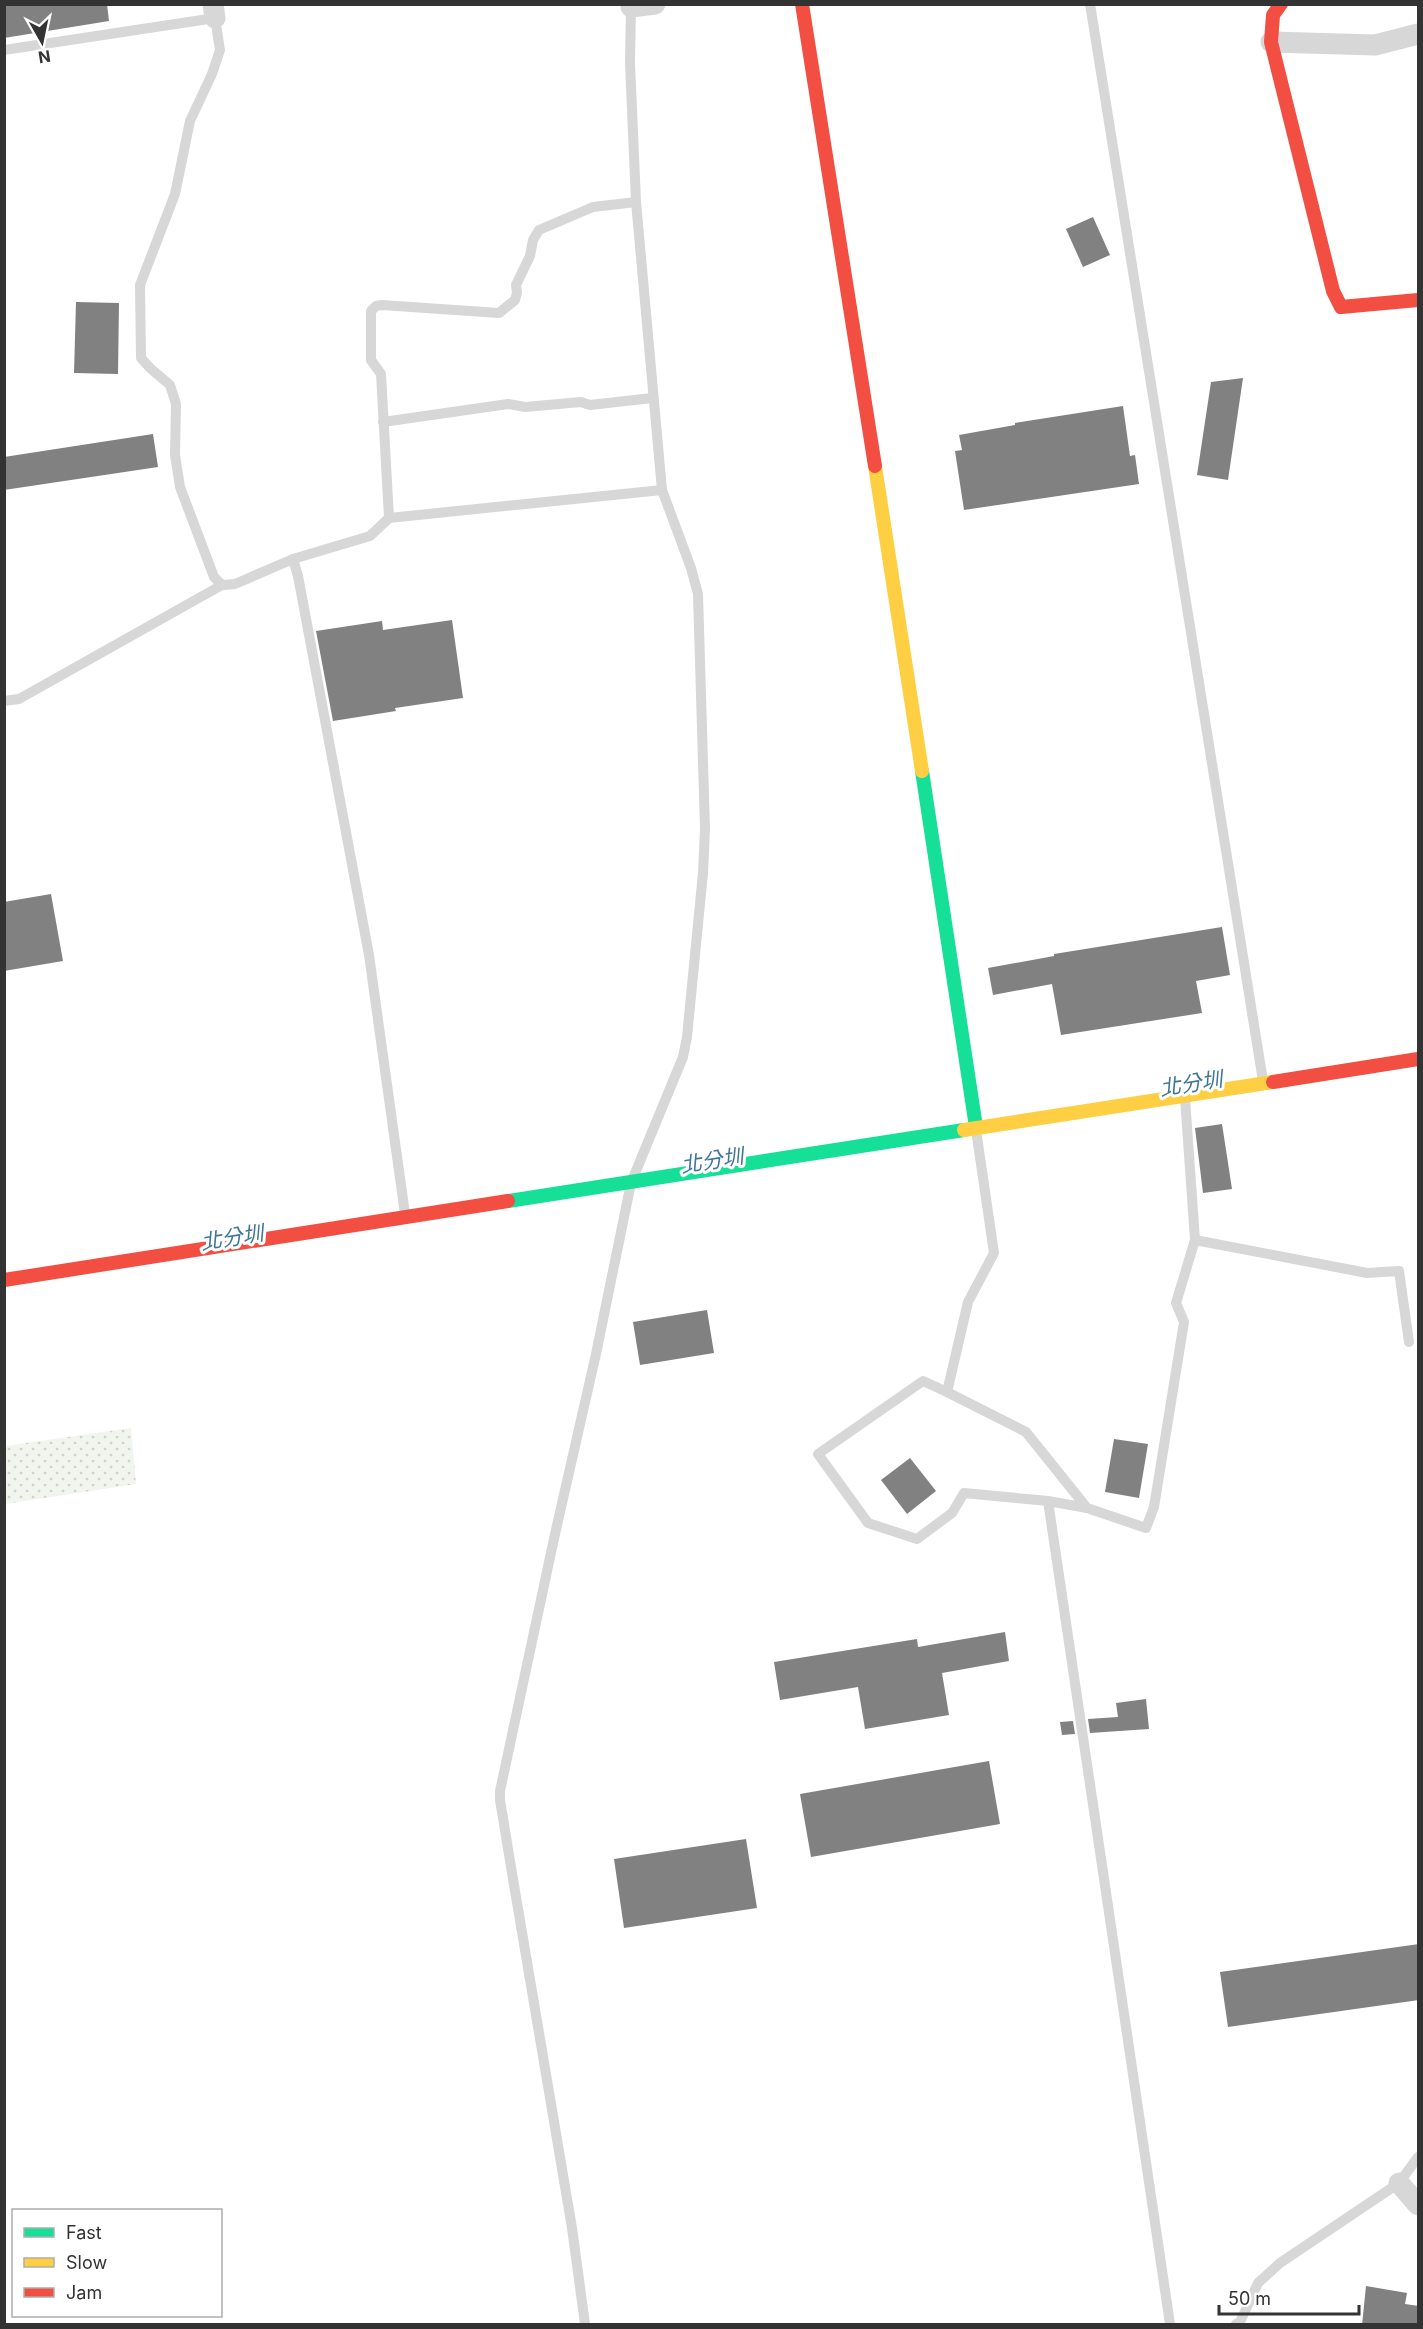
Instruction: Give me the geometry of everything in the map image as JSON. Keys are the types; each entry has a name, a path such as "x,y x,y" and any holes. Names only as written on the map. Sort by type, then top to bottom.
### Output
{"street":[{"path":"631,6 655,4"},
{"path":"802,4 870,429 976,1127"},
{"path":"1281,4 1273,15 1271,42 1333,291 1341,307 1419,300"},
{"path":"1271,42 1375,45 1419,34"},
{"path":"4,1280 1419,1059"},
{"path":"1399,2183 1419,2205"}],"lane":[{"path":"1090,4 1263,1082"},
{"path":"585,2325 572,2228 500,1800 631,1183 683,1057 687,1037 703,873 705,829 698,594 691,568 662,490 636,202 630,63 631,6"},
{"path":"4,50 214,11 220,50 212,74 190,121 175,194 140,285 141,358 170,385 176,404 175,455 180,487 214,577 222,585"},
{"path":"389,518 381,374 371,360 371,311 376,306 499,313 515,300 516,285 539,230 593,207 636,202"},
{"path":"383,422 508,404 525,407 581,402 590,405 652,398"},
{"path":"4,701 19,699 222,585 235,584 293,559 370,536 389,518 662,490"},
{"path":"293,559 369,955 405,1218"},
{"path":"1087,1508 1026,1432 923,1381 818,1454 868,1524 917,1539 952,1513 964,1493 1048,1501 1087,1508 1146,1528 1154,1507 1184,1322 1176,1303 1195,1240 1184,1094"},
{"path":"947,1392 968,1302 994,1253 976,1127"},
{"path":"1195,1240 1367,1273 1399,1271 1409,1342"},
{"path":"1048,1501 1170,2325"},
{"path":"1236,2325 1240,2322 1258,2283 1281,2263 1399,2183 1419,2157"}],"shaded area":[{"path":"131,1428 136,1484 5,1504 5,1446"}],"building":[{"path":"4,4 107,4 109,21 4,38"},
{"path":"1093,217 1110,255 1083,267 1066,229"},
{"path":"76,302 119,303 118,374 74,373"},
{"path":"1243,378 1228,480 1197,475 1211,382"},
{"path":"1123,406 1130,456 1135,455 1139,484 964,510 955,451 962,450 959,435 1015,425 1015,423"},
{"path":"153,434 158,467 4,490 4,457"},
{"path":"452,620 463,698 395,708 396,711 333,721 316,631 382,621 383,630"},
{"path":"51,894 63,961 4,971 4,902"},
{"path":"1222,927 1230,975 1196,981 1202,1013 1061,1035 1052,984 993,995 988,968 1054,956 1054,954"},
{"path":"1222,1124 1232,1189 1203,1193 1195,1128"},
{"path":"707,1310 714,1353 640,1365 633,1322"},
{"path":"1114,1439 1148,1444 1139,1498 1105,1492"},
{"path":"910,1458 936,1491 907,1514 881,1480"},
{"path":"1005,1632 1009,1661 942,1673 949,1715 865,1729 858,1687 780,1700 774,1662 917,1639 918,1647"},
{"path":"1146,1699 1149,1729 1090,1733 1088,1719 1118,1717 1116,1703"},
{"path":"1073,1721 1075,1734 1062,1735 1060,1722"},
{"path":"989,1761 1000,1824 811,1857 800,1794"},
{"path":"746,1839 757,1908 624,1928 614,1859"},
{"path":"1419,1944 1419,2000 1228,2027 1220,1972"},
{"path":"1366,2286 1407,2293 1405,2304 1419,2306 1419,2325 1362,2325"}],"traffic: fast":[{"path":"922,771 976,1127"},
{"path":"508,1201 964,1130"}],"traffic: slow":[{"path":"875,466 922,771"},
{"path":"964,1130 1273,1082"}],"traffic: jam":[{"path":"802,4 875,466"},
{"path":"1281,4 1273,15 1271,42 1333,291 1341,307 1418,300"},
{"path":"1273,1082 1418,1059"},
{"path":"4,1280 508,1201"}],"water label":[{"name":"北分圳","path":"1191,1084"},
{"name":"北分圳","path":"712,1161"},
{"name":"北分圳","path":"232,1238"}]}
